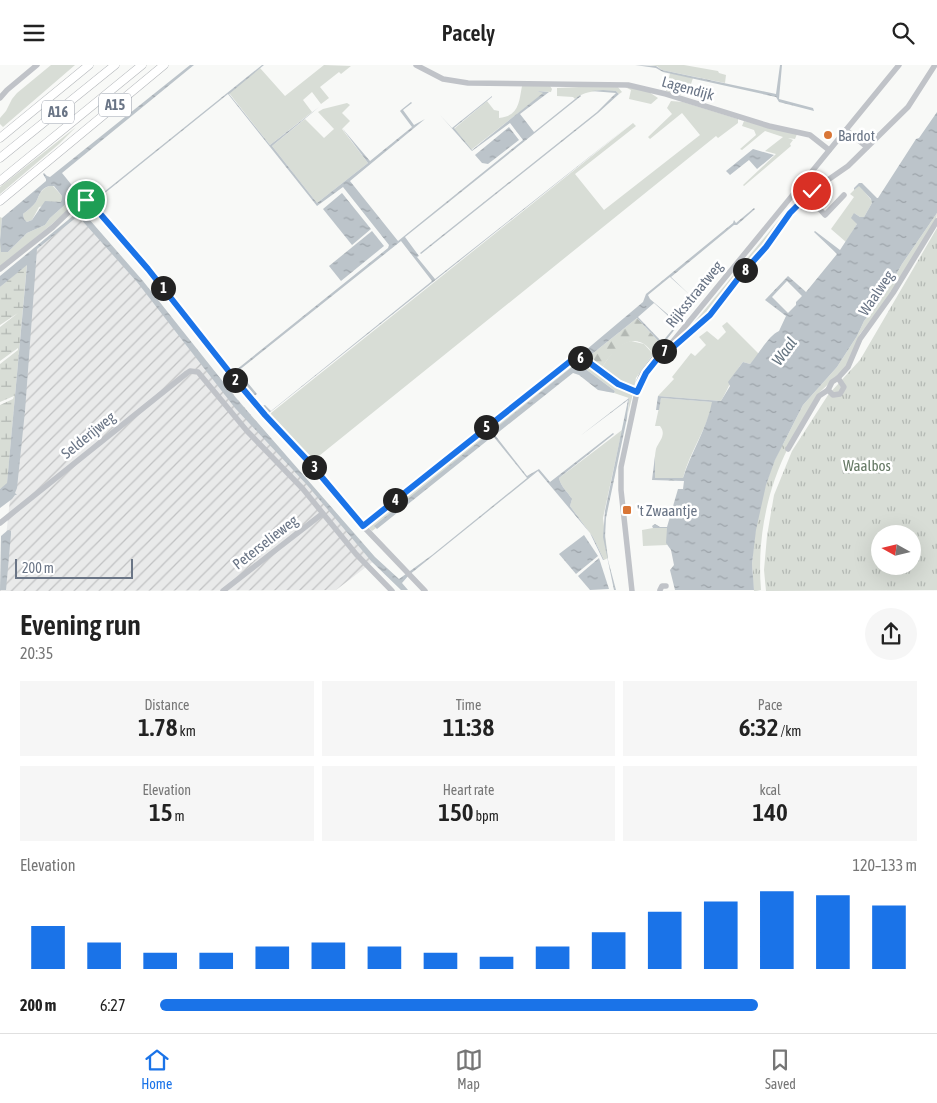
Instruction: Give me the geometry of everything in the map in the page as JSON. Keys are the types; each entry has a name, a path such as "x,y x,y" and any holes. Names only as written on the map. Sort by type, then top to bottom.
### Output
{"highway":[{"path":"0,138 90,65"},
{"name":"A16","path":"0,158 115,65"},
{"name":"A16","path":"0,181 142,65"},
{"name":"A15","path":"0,200 164,65"}],"street":[{"path":"0,98 37,65"},
{"name":"Lagendijk","path":"416,65 443,79 468,83 612,84 630,86 666,94 769,126 810,135 829,150"},
{"name":"Rijksstraatweg","path":"632,591 622,528 621,467 637,392 646,373 900,65"},
{"path":"666,348 671,349 710,315 740,276 766,247 790,213 807,195 848,166 908,107 935,65"},
{"path":"846,130 867,147"},
{"path":"807,195 825,215 844,195"},
{"path":"0,269 53,227 78,203 86,200 89,201 148,269 265,415 310,463 363,526 410,573 425,591"},
{"name":"Waalweg","path":"788,449 819,396 828,390 832,382 848,367 860,339 893,293 937,221"},
{"path":"363,526 573,359 583,358 618,384 637,392"},
{"name":"Selderijweg","path":"0,523 186,373 194,371 198,372 248,431 303,489 322,514"},
{"name":"Waalweg","path":"828,390 833,395 840,395 844,387 838,378"},
{"path":"322,514 356,554 392,591"},
{"name":"Peterselieweg","path":"223,591 322,514"},
{"path":"656,591 660,590 662,586 666,586"}],"shaded area":[{"path":"80,212 374,561 336,590 0,591 17,436 31,253"}],"green space":[{"path":"51,65 75,65 3,127 0,124 0,118 12,99"},
{"path":"324,65 351,66 341,74 339,72 320,87 329,98 321,104 312,92 303,100 312,112 270,145 229,93 260,68 285,96"},
{"path":"650,65 684,65 718,71 726,75 725,83 662,70 657,66"},
{"path":"670,73 693,78 691,84 680,95 666,91"},
{"path":"522,86 550,86 552,89 551,92 537,91 544,93 471,150 454,129 487,101 494,110 499,111 499,118 511,114 517,107"},
{"path":"617,86 622,92 619,94 616,91 594,91 575,99 573,97 557,96 557,88"},
{"path":"623,86 649,92 658,98 651,104 629,99 631,90"},
{"path":"671,101 683,102 738,119 738,123 718,138 716,136 314,460 270,416 271,413 633,123 636,126 575,174 604,210 700,135 682,113 650,139 648,137 672,114 667,108"},
{"path":"347,103 350,105 342,113 350,121 342,129 368,163 317,203 272,146 305,119 324,138 334,129 318,112"},
{"path":"744,121 797,134 795,139 788,138 793,140 790,144 791,146 744,186 776,154 765,151 783,137 765,131 742,150 740,149 756,135 754,130 742,126"},
{"path":"76,127 59,144 0,194 0,187"},
{"path":"859,185 872,203 864,217 854,213 857,224 846,242 831,229 854,197 850,194"},
{"path":"49,186 53,186 62,196 61,202 39,207 32,220 27,222 23,214 35,204 42,191"},
{"path":"79,194 82,197 0,267 0,240 8,252 27,233 45,225 50,218 67,203 75,200"},
{"path":"788,209 790,212 775,234 720,302 678,342"},
{"path":"937,213 936,223 890,295 860,334 846,367 820,392 783,454 781,461 778,462 768,493 762,525 759,558 760,590 754,591 752,564 756,530 766,485 775,460 803,405 837,367 857,336 864,321 885,294 902,264"},
{"path":"0,217 2,218 0,240"},
{"name":"Waalbos","path":"937,228 937,590 766,591 764,570 767,536 774,495 792,451 828,395 860,360"},
{"path":"27,264 7,484 0,489 0,405 13,399 14,396 0,402 0,364 18,348 0,361 0,327 18,313 0,325 0,287"},
{"path":"637,318 661,344 653,354 646,346 632,341 618,348 602,368 588,357 586,352 592,354"},
{"path":"727,322 759,354 750,364 743,362 736,371 721,401 658,396 674,379 672,377 691,353 695,356 706,345 699,337 707,331 718,340 726,332 722,326"},
{"path":"631,341 644,344 653,354 636,378 634,389 614,380 602,368 618,348"},
{"path":"581,360 633,394 628,413 629,398 614,393 615,391 580,365 568,370 376,528 372,531 367,526 565,366 574,361"},
{"path":"661,398 713,402 683,478 655,478 655,452 663,435 660,426 655,426"},
{"path":"622,430 603,518 608,558 604,560 593,537 570,506 572,499 559,478"},
{"path":"782,445 788,448 774,482 762,535 760,553 761,590 754,591 753,553 758,516 768,479"},
{"path":"667,528 667,545 643,546 642,530"}],"water":[{"path":"190,65 194,65 62,173 79,194 75,200 67,203 45,225 27,233 8,252 1,252 2,218 46,181 44,173 50,177","holes":["54,186 62,196 61,202 45,201 32,220 27,222 23,214 35,204 44,189"]},
{"path":"264,65 229,94 270,145 319,107 272,146 317,203 368,163 342,128 370,161 412,127 400,111 411,102 403,110 414,125 425,119 350,181 398,241 523,140 510,123 472,151 440,115 452,128 492,96 454,128 472,150 543,93 537,91 549,92 520,114 534,132 581,96 405,237 419,256 417,257 435,279 631,124 269,413 262,406 265,405 271,411 432,281 401,241 238,371 257,394 254,396 235,374 236,370 388,248 389,245 343,187 317,206 228,94 94,200"},
{"path":"635,65 656,66 662,70 776,94 780,65 782,65 779,99 813,108 814,111 779,102 776,97 663,72 656,68"},
{"path":"591,91 616,91 619,94 598,113 420,253 597,112 616,93"},
{"name":"Waal","path":"937,112 937,213 902,264 885,294 864,321 857,336 837,367 803,405 775,460 766,485 756,530 752,564 754,590 675,590 670,570 674,565 671,550 666,543 667,528 653,528 652,526 655,524 660,527 667,527 678,489 683,489 684,481 652,480 655,456 655,478 683,478 710,412 712,402 661,398 659,410 656,410 658,396 721,401 730,386 728,382 743,362 750,364 767,341 779,331 786,316 765,300 788,276 806,292 837,254 814,232 840,250 857,224 851,218 854,213 864,217 872,203 871,199 859,186 854,190 854,188 859,183 862,183 878,198 916,139 919,138","holes":["787,281 802,296 788,313 772,297"]},
{"path":"509,127 519,140 488,164 482,163 475,155"},
{"path":"753,149 774,155 757,169 749,160 730,175 726,171"},
{"path":"342,193 371,229 352,245 323,209"},
{"path":"76,208 82,211 143,281 236,398 375,557 399,579 432,555 527,478 493,436 377,529 374,526 568,370 575,365 580,365 615,391 614,393 598,390 579,375 573,373 495,435 527,476 539,469 550,482 614,434 559,478 572,499 570,506 593,537 604,560 590,533 538,471 409,575 402,583 408,590 401,590 372,562 307,485 235,408 137,282 78,216 37,249 25,411 15,493 17,495 0,508 0,489 7,483 27,265 0,287 0,276 75,214"},
{"path":"755,209 671,277 691,296 670,277 648,295 650,299 678,323 692,308 643,369 635,383 640,372 661,344 637,318 592,354 586,352 586,350 643,302 646,294 733,223 734,220 736,223","holes":["654,303 677,324 662,342 638,317"]},
{"path":"372,231 384,246 341,281 329,266"},
{"path":"629,398 627,418 606,518 605,537 608,560 616,590 614,590 603,537 605,511 628,400 580,436"},
{"path":"8,530 11,531 11,534 6,590 0,590 1,536"},
{"path":"584,535 598,556 576,574 559,554"},
{"path":"599,558 609,589 590,590 578,576"}],"place":[{"name":"Bardot","path":"828,135"},
{"name":"'t Zwaantje","path":"627,510"}],"route":[{"path":"86,200 122,238 238,383 310,463 363,526 563,365 573,359 583,358 618,384 637,392 646,373 666,348 671,349 710,315 733,284 776,235 790,213 812,191"}]}
